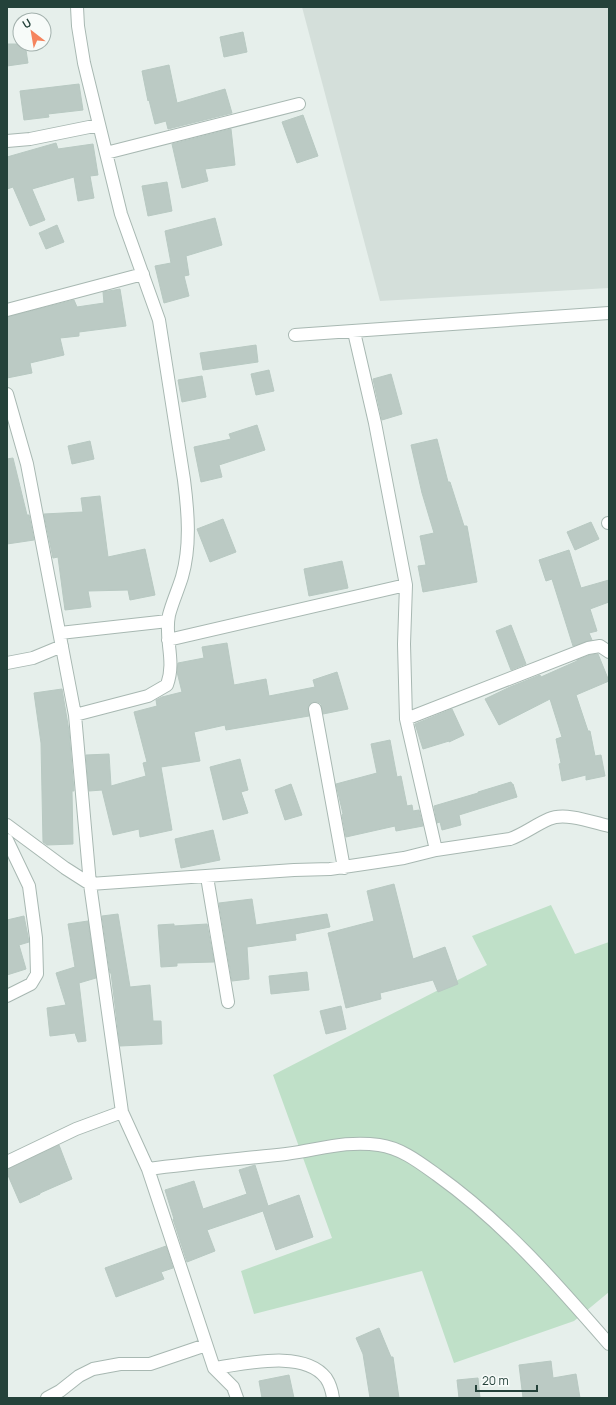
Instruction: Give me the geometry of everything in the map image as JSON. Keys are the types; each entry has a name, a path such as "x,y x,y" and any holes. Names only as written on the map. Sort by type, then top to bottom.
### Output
{"street":[{"path":"75,715 148,696 167,686 170,678 171,666 168,640 168,621 182,577 186,557 187,503 159,320 121,214 84,63 78,26 77,7"},
{"path":"106,153 299,104"},
{"path":"7,141 30,139 99,125"},
{"path":"7,310 143,274"},
{"path":"295,335 609,313"},
{"path":"354,332 375,424 406,585 404,644 406,719 436,850"},
{"path":"7,394 27,464 75,715 90,884 122,1112 148,1169 214,1368 233,1387 237,1398"},
{"path":"168,640 406,585"},
{"path":"60,633 168,621"},
{"path":"7,663 33,658 62,646"},
{"path":"406,719 588,648 600,646 609,652"},
{"path":"315,709 344,868"},
{"path":"7,825 65,868 90,884 344,868 404,858 436,850 510,839 520,836 550,818 560,817 585,820 609,826"},
{"path":"7,840 29,886 36,938 37,974 31,984 7,996"},
{"path":"207,877 228,1002"},
{"path":"7,1162 76,1129 122,1112"},
{"path":"148,1169 238,1158 287,1154 351,1143 380,1145 406,1153 461,1192 520,1245 547,1272 609,1344"},
{"path":"47,1398 60,1391 79,1376 93,1369 120,1364 150,1364 206,1345"},
{"path":"214,1368 274,1361 286,1361 306,1365 313,1367 326,1378 334,1398"}],"shaded area":[{"path":"302,7 609,7 609,288 380,301"}],"green space":[{"path":"551,905 575,954 609,942 609,1292 574,1321 454,1363 422,1271 254,1314 241,1271 332,1238 273,1075 487,965 472,936"}],"building":[{"path":"243,32 247,52 224,57 220,37"},
{"path":"7,44 12,44 12,52 26,52 28,63 7,66"},
{"path":"169,65 177,103 225,89 232,113 168,129 166,121 155,124 149,100 148,101 142,71"},
{"path":"79,84 83,110 48,114 49,117 24,120 20,91"},
{"path":"303,115 318,156 297,163 282,122"},
{"path":"231,129 235,165 205,169 208,181 182,188 172,144"},
{"path":"56,143 58,149 93,144 98,175 90,176 94,198 78,201 74,177 32,189 45,220 30,226 13,187 7,189 7,157"},
{"path":"167,182 172,211 148,216 142,186"},
{"path":"215,218 222,245 186,256 189,275 184,276 189,296 164,303 155,266 171,263 165,231"},
{"path":"57,225 64,242 46,249 39,233"},
{"path":"120,289 126,326 79,332 79,336 60,338 64,355 30,363 32,373 7,378 7,317 74,300 77,307 104,303 103,292"},
{"path":"256,345 258,362 203,370 200,353"},
{"path":"269,370 274,391 256,395 251,374"},
{"path":"391,374 402,414 382,420 373,379"},
{"path":"202,376 206,397 182,402 178,380"},
{"path":"257,425 265,450 219,465 222,477 201,482 194,447 231,439 229,434"},
{"path":"437,439 448,482 450,482 464,526 467,526 477,582 423,592 418,566 426,565 420,536 434,533 422,493 411,445"},
{"path":"90,441 94,459 72,464 68,446"},
{"path":"13,458 27,515 29,515 34,540 7,544 7,459"},
{"path":"100,496 108,557 145,549 155,595 130,600 128,590 88,591 91,607 65,610 58,557 53,558 44,514 83,512 81,498"},
{"path":"223,519 236,552 210,562 197,529"},
{"path":"591,522 599,539 575,550 567,532"},
{"path":"569,550 581,588 609,580 609,602 590,609 597,631 589,633 592,640 573,646 552,579 546,581 539,560"},
{"path":"342,561 348,588 309,596 304,569"},
{"path":"511,625 526,664 511,670 496,631"},
{"path":"227,643 234,685 266,679 269,696 315,687 313,680 337,672 348,709 323,714 321,704 314,702 308,707 309,716 226,730 225,725 194,732 200,761 161,767 172,830 140,837 139,829 113,835 102,790 89,791 86,755 109,754 111,786 146,776 143,763 147,762 134,712 157,706 156,700 182,692 177,672 178,663 204,658 202,647"},
{"path":"598,654 609,681 576,695 588,731 590,731 595,756 601,755 605,776 586,780 586,775 562,781 559,764 561,763 556,739 562,737 550,699 499,725 485,699 540,675 541,677 577,660 590,655"},
{"path":"62,689 69,731 74,791 72,791 73,844 47,845 43,842 41,743 34,693"},
{"path":"452,709 464,735 449,742 423,749 415,724"},
{"path":"390,740 397,777 401,776 407,806 412,805 413,811 419,810 423,826 396,831 395,826 346,837 343,814 336,784 377,773 371,744"},
{"path":"240,759 248,790 241,792 248,813 223,820 210,767"},
{"path":"511,782 517,797 459,815 461,825 442,830 440,822 437,823 434,806"},
{"path":"291,784 302,815 285,820 275,790"},
{"path":"213,830 220,860 181,868 175,839"},
{"path":"394,884 413,959 445,947 458,984 438,992 433,980 380,993 381,999 346,1008 328,933 374,921 367,891"},
{"path":"252,899 256,925 327,914 330,927 295,934 296,940 247,947 249,979 232,981 219,903"},
{"path":"118,914 130,987 150,985 153,1021 161,1021 162,1044 120,1046 102,916"},
{"path":"24,916 29,942 19,945 26,969 7,975 7,920"},
{"path":"88,921 96,978 79,983 86,1041 78,1042 75,1033 50,1036 47,1008 66,1005 56,973 75,967 68,924"},
{"path":"174,924 174,926 207,924 214,962 177,963 177,966 161,967 158,925"},
{"path":"307,972 309,990 271,994 269,976"},
{"path":"341,1006 346,1029 326,1034 320,1011"},
{"path":"59,1145 72,1179 20,1203 7,1173 7,1169"},
{"path":"255,1165 268,1206 299,1195 313,1237 276,1250 263,1211 207,1230 215,1251 187,1262 165,1190 194,1181 203,1209 247,1194 239,1170"},
{"path":"166,1246 173,1268 161,1272 164,1279 116,1297 105,1268"},
{"path":"379,1328 391,1357 393,1357 399,1398 370,1398 363,1354 356,1338"},
{"path":"551,1361 553,1378 576,1374 580,1398 523,1398 519,1365"},
{"path":"289,1375 294,1398 262,1398 259,1381"},
{"path":"478,1378 480,1398 459,1398 457,1380"}]}
